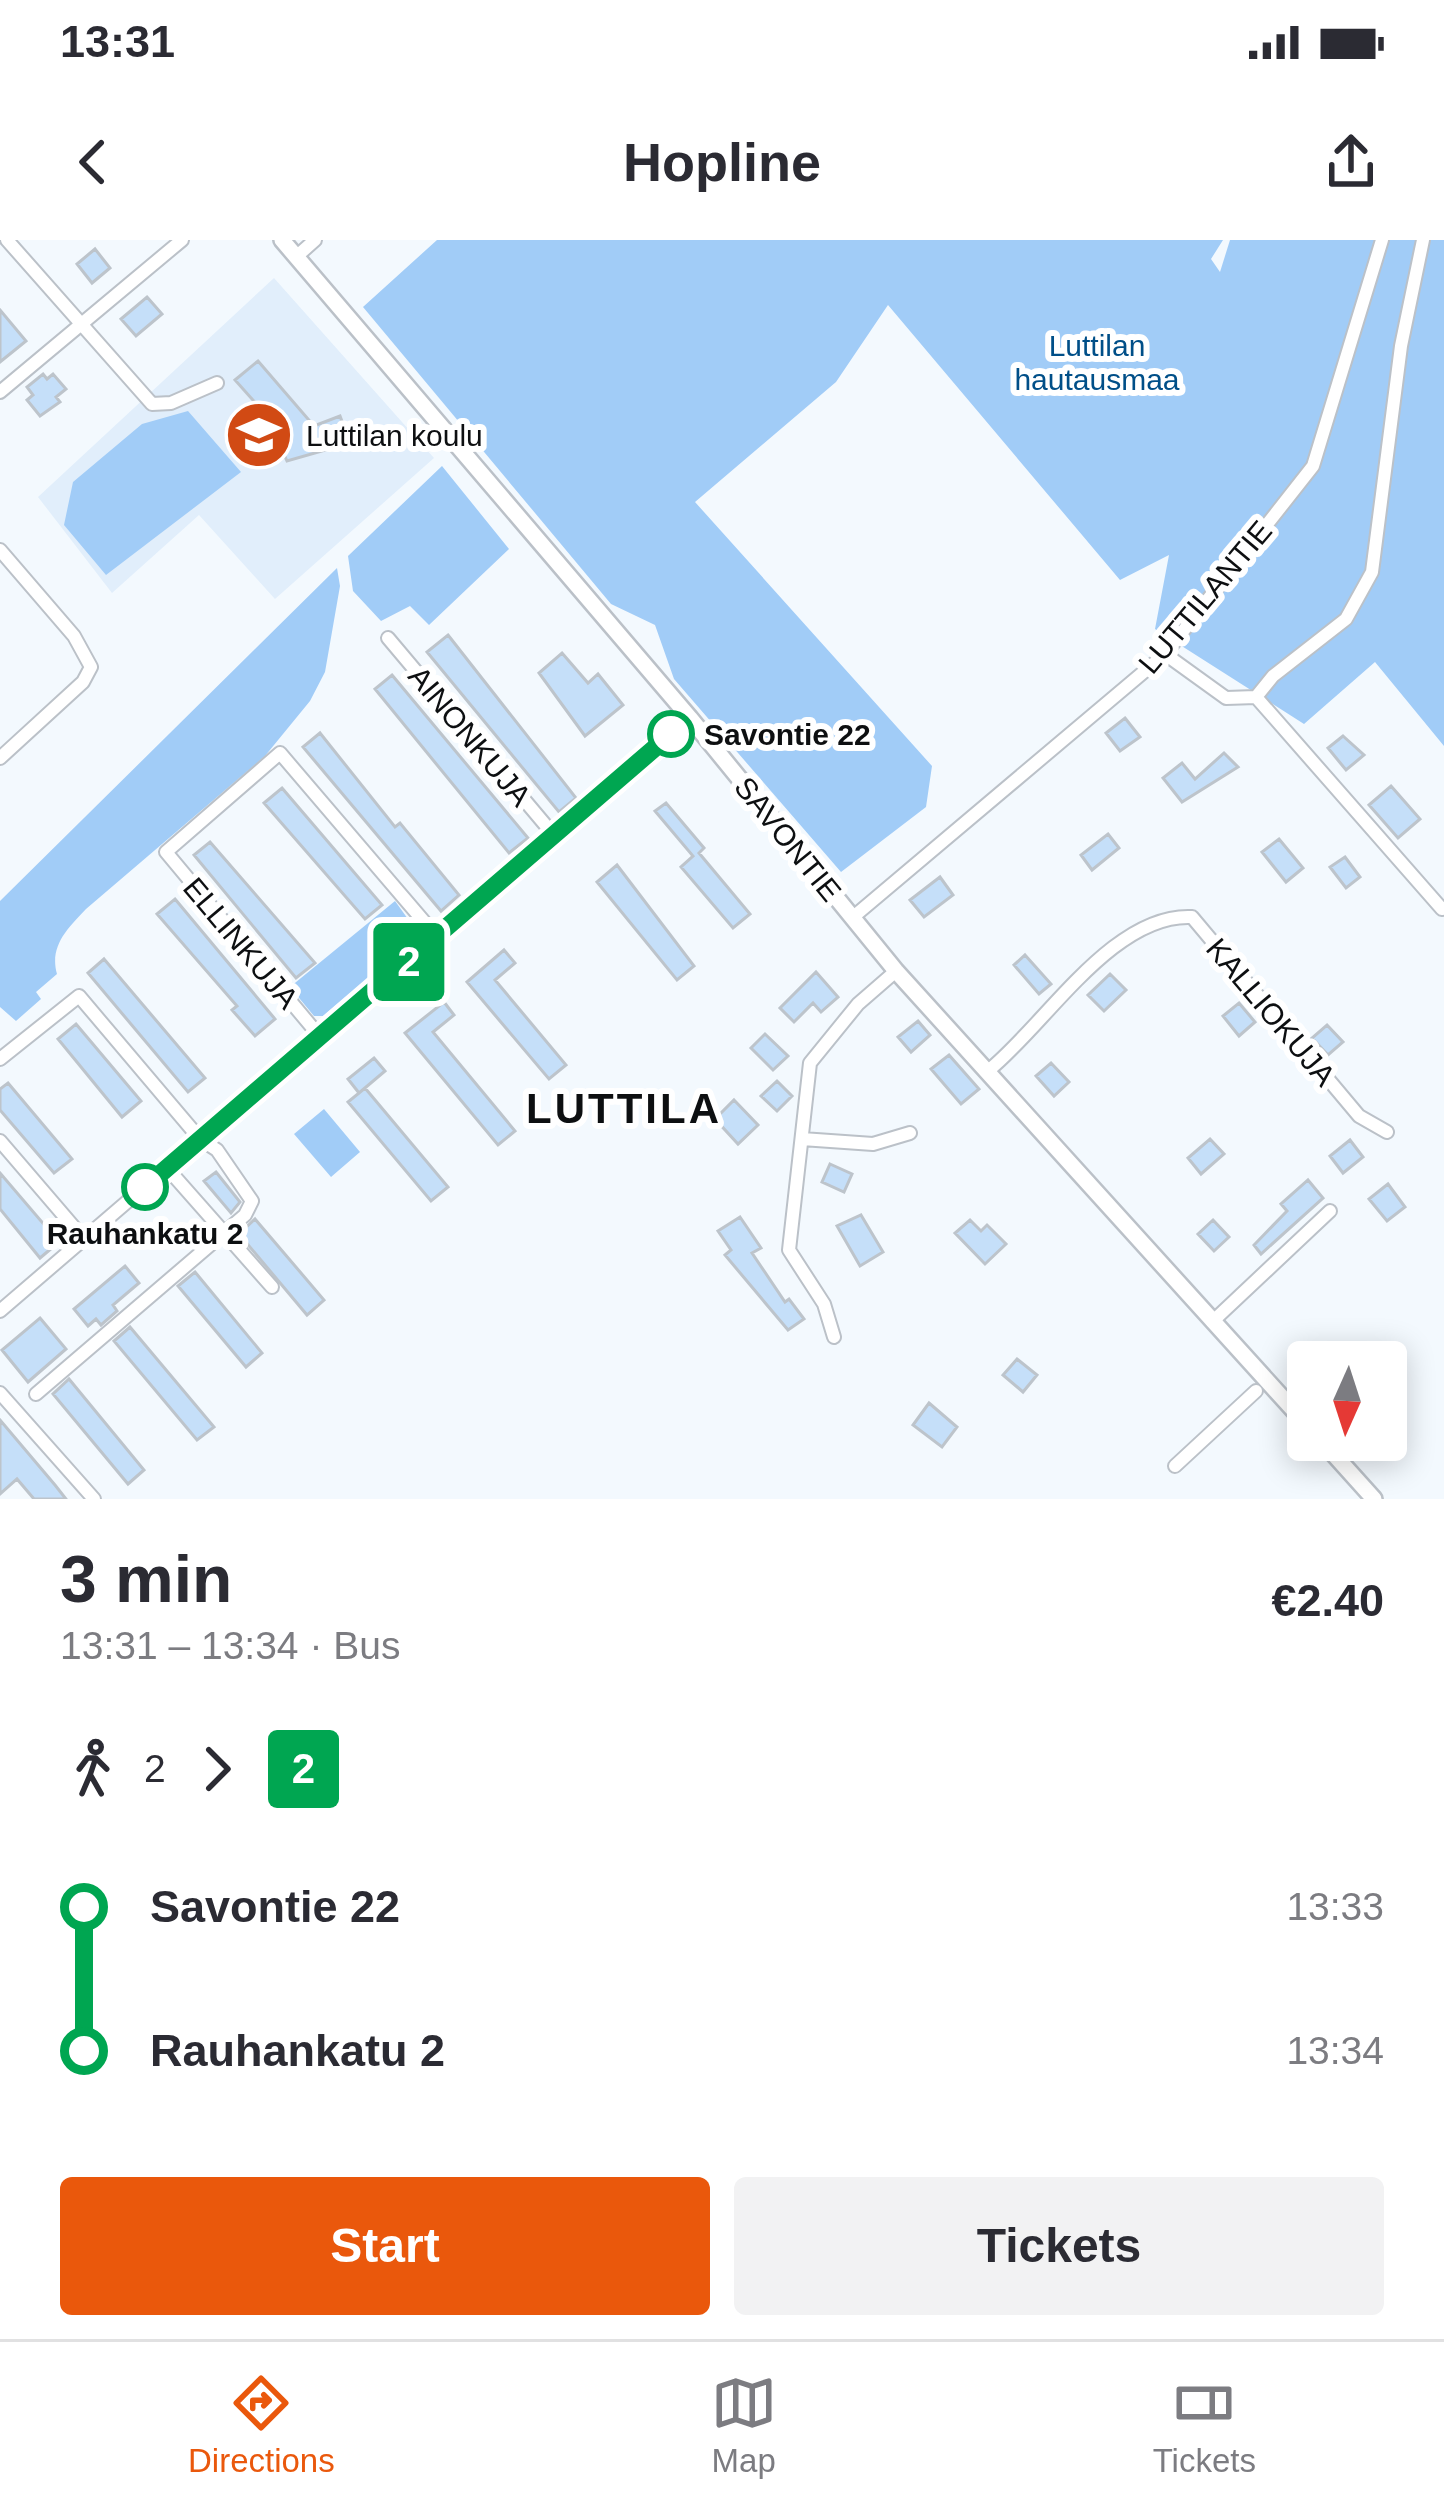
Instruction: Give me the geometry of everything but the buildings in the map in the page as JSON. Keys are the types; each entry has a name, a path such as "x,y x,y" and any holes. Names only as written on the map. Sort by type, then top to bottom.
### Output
{"street":[{"path":"8,240 152,404 171,403 217,383"},
{"path":"0,392 182,240"},
{"name":"SAVONTIE","path":"282,240 690,718 896,971 1287,1403"},
{"path":"296,257 315,240"},
{"name":"LUTTILANTIE","path":"852,918 1165,654 1313,466 1382,240"},
{"path":"1165,654 1226,698 1256,697 1274,676 1346,619 1372,572 1401,346 1423,240"},
{"path":"0,550 74,636 91,667 83,682 0,758"},
{"name":"AINONKUJA","path":"388,638 553,835"},
{"path":"1256,697 1442,909"},
{"path":"0,1311 690,718"},
{"name":"ELLINKUJA","path":"321,1038 166,853 280,753 438,938"},
{"name":"KALLIOKUJA","path":"989,1070 1107,953 1166,916 1192,917 1359,1116 1387,1132"},
{"path":"834,1337 824,1304 789,1250 810,1064 858,1004 896,971"},
{"path":"0,1059 79,996 200,1139 217,1150 252,1201 245,1216 36,1394"},
{"path":"802,1139 873,1144 910,1133"},
{"path":"0,1141 84,1239"},
{"path":"167,1168 272,1287"},
{"path":"1212,1322 1330,1211"},
{"path":"1175,1466 1256,1391"},
{"path":"0,1393 94,1499"},
{"path":"1340,1461 1372,1496"}],"shaded area":[{"name":"Luttilan koulu","path":"274,278 434,458 275,599 199,515 112,593 38,497"}],"green space":[{"name":"Luttilan hautausmaa","path":"437,240 1223,240 1211,259 1220,272 1230,240 1444,240 1444,746 1375,662 1304,724 1155,629 1169,555 1120,580 888,305 836,382 695,502 932,766 926,807 841,872 674,679 655,625 611,604 363,307"},
{"path":"188,411 241,472 106,575 64,525 73,482 142,424"},
{"path":"442,466 509,549 429,625 410,606 381,621 353,591 348,556"},
{"path":"337,568 340,586 325,672 310,701 265,756 79,916 58,946 57,974 36,992 41,999 16,1021 0,1007 0,901"},
{"path":"395,901 413,926 414,940 323,1016 314,1016 290,987"},
{"path":"324,1109 360,1152 331,1177 294,1134"}],"bus line":[{"name":"2","path":"145,1187 671,734"}],"place":[{"name":"Luttilan koulu","path":"259,435"},
{"name":"Savontie 22","path":"671,734"},
{"name":"Rauhankatu 2","path":"145,1187"}],"district":[{"name":"LUTTILA","path":"624,1108"}]}
